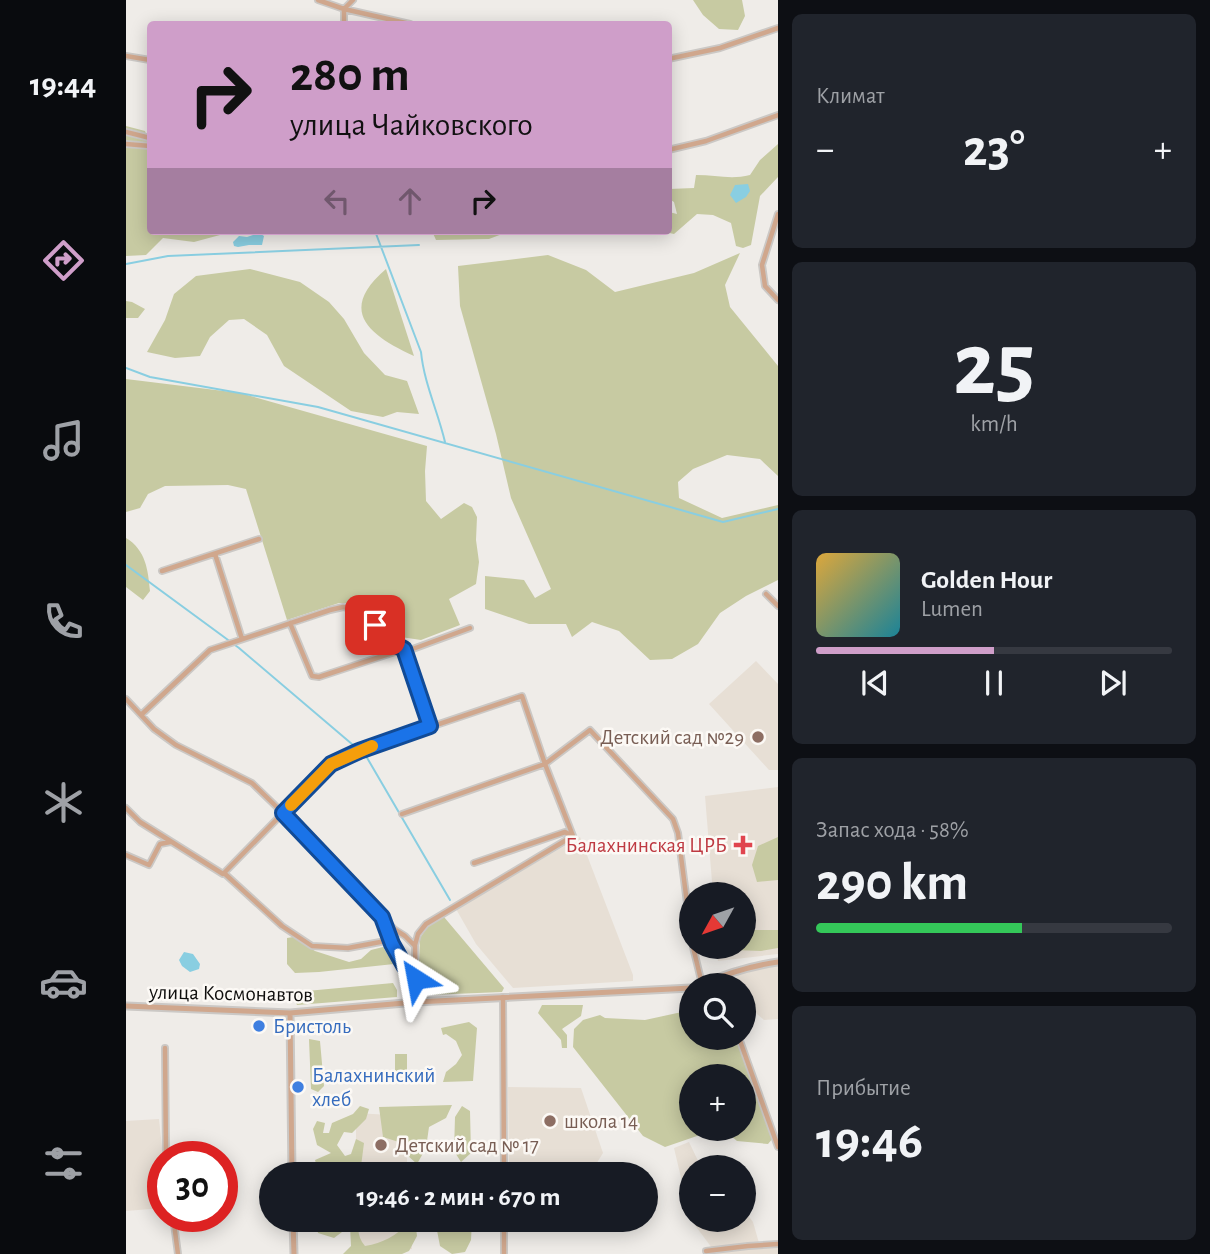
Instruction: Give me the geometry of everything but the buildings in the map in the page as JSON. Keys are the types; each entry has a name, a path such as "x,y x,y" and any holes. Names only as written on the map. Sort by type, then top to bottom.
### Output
{"street":[{"path":"318,0 397,21"},
{"path":"344,21 344,9 353,0"},
{"path":"672,59 720,48 778,28"},
{"path":"126,56 147,60"},
{"path":"672,149 706,141 778,115"},
{"path":"126,132 147,137"},
{"path":"126,144 147,146"},
{"path":"778,214 761,265 765,286 778,300"},
{"path":"162,571 259,539"},
{"path":"215,554 242,639"},
{"path":"766,594 778,606"},
{"path":"141,715 210,650 330,610 344,607 359,610 390,642 410,650 470,628"},
{"path":"290,623 312,676 318,677 404,649"},
{"path":"404,649 430,726"},
{"path":"224,873 331,764 359,751 522,696 573,836"},
{"path":"126,699 154,729 176,745 252,783 382,917 415,946"},
{"path":"402,814 545,764 590,730 673,819 678,833 684,882"},
{"path":"126,808 141,822 224,873 282,926 312,946 348,948 391,940"},
{"path":"474,863 565,832 573,836"},
{"path":"416,1002 415,946 418,934 426,924 573,836"},
{"path":"126,855 149,865 160,844 171,841"},
{"path":"382,917 405,967 416,979"},
{"path":"405,936 418,934"},
{"path":"737,973 754,966 778,962"},
{"name":"улица Космонавтов","path":"126,1006 290,1013 503,996 679,989"},
{"path":"503,996 504,1162"},
{"path":"290,1013 292,1162"},
{"path":"165,1048 166,1141"},
{"path":"743,1050 778,1147"},
{"path":"175,1232 178,1254"},
{"path":"293,1232 294,1254"},
{"path":"504,1232 504,1254"},
{"path":"706,1251 778,1244"}],"shaded area":[{"name":"Детский сад №29","path":"756,661 778,684 778,770 769,770 709,704"},
{"name":"Балахнинская ЦРБ","path":"778,787 778,954 756,957 756,882 712,882 705,796"},
{"path":"580,837 633,981 513,988 476,944 456,909"},
{"path":"778,966 778,1019 764,1020 756,1013 756,973 741,972"},
{"name":"школа 14","path":"508,1087 581,1088 603,1153 597,1162 509,1162"},
{"name":"Детский сад № 17","path":"356,1113 407,1116 407,1162 356,1162"},
{"path":"159,1119 161,1141 147,1141 147,1209 126,1211 126,1121"},
{"path":"689,1142 695,1155 679,1155 679,1169 674,1148"},
{"name":"Детский сад № 17","path":"357,1232 410,1232 412,1249 359,1254"},
{"path":"700,1232 756,1232 759,1243 712,1248"},
{"path":"778,1247 778,1254 713,1254 737,1249"}],"green space":[{"path":"693,0 742,0 745,16 738,30 719,29 703,15"},
{"path":"126,126 145,131 147,137 147,235 220,235 194,242 163,238 146,255 126,256"},
{"path":"778,144 778,177 760,196 751,245 743,248 736,246 731,223 713,215 697,214 672,234 672,213 677,214 672,201 672,189 694,188 696,175 750,175 760,160"},
{"path":"434,235 500,235 489,239 436,240"},
{"path":"740,253 725,285 730,307 778,366 778,476 760,459 727,455 693,469 678,482 679,498 722,518 778,505 778,580 720,613 698,644 672,659 650,660 619,631 592,622 572,637 566,624 529,624 485,609 485,576 524,580 535,598 551,589 511,498 460,306 458,266 548,255 586,270 615,292 694,273"},
{"path":"250,269 300,282 329,302 344,319 364,353 385,375 407,381 419,414 397,412 383,417 351,411 284,366 267,335 244,319 229,320 210,337 200,356 175,358 147,352 165,320 174,294 196,276"},
{"path":"386,269 414,356 372,330 361,309 363,297 371,284"},
{"path":"126,301 145,309 138,318 126,318"},
{"path":"126,379 240,393 427,446 426,501 441,519 464,503 472,507 477,517 479,562 476,584 449,599 460,625 421,640 394,636 358,603 339,603 287,620 246,489 228,485 165,486 148,494 140,508 126,512"},
{"path":"126,538 138,548 147,568 150,591 143,600 126,587"},
{"path":"778,837 778,880 757,882 752,865 758,846"},
{"path":"444,917 504,988 502,992 428,995 418,986 420,938 428,926"},
{"path":"756,930 778,930 778,948 756,951"},
{"path":"293,937 315,951 349,962 383,947 394,964 295,973 287,964 287,938"},
{"path":"393,983 397,997 297,1005 293,995 296,992"},
{"path":"542,1005 583,1005 581,1016 562,1029 567,1035 567,1048 562,1048 561,1040 538,1013"},
{"path":"679,1013 679,1050 741,1050 746,1064 679,1064 679,1141 682,1141 665,1147 643,1136 573,1047 574,1029 583,1020 600,1015 605,1018 645,1020"},
{"path":"469,1022 477,1028 473,1081 443,1082 446,1072 462,1055 456,1041 446,1034 443,1035 441,1028"},
{"path":"309,1039 320,1041 324,1086 318,1092 311,1089"},
{"path":"395,1054 407,1054 407,1075 395,1075"},
{"path":"756,1091 773,1138 768,1144 737,1141 756,1141"},
{"path":"452,1105 446,1118 429,1127 426,1148 418,1162 407,1155 405,1144 383,1137 379,1107"},
{"path":"360,1106 369,1109 366,1119 352,1133 344,1132 337,1145 345,1156 351,1154 356,1139 364,1143 362,1162 316,1162 331,1153 317,1145 313,1129 317,1121 325,1123 323,1133 329,1133 332,1123 353,1114"},
{"path":"462,1106 470,1111 471,1153 461,1162 454,1151 455,1117"},
{"path":"318,1232 342,1232 334,1238"},
{"path":"350,1232 359,1232 365,1246 383,1241 398,1232 416,1232 409,1251 402,1254 343,1254 351,1246"},
{"path":"437,1232 471,1232 465,1252 452,1254 440,1246"}],"water":[{"path":"748,184 750,191 736,203 730,195 735,185"},
{"path":"239,236 264,236 262,245 234,246 233,242"},
{"path":"184,952 193,954 200,964 199,969 190,972 182,966 179,960"}],"waterway":[{"path":"377,235 421,352 445,442"},
{"path":"126,264 168,256 419,245"},
{"path":"126,368 150,377 318,407 723,522 778,509"},
{"path":"126,565 239,648 366,756 450,900"}],"slow traffic":[{"path":"291,805 331,764 372,746"}],"place":[{"name":"Детский сад №29","path":"758,737"},
{"name":"Балахнинская ЦРБ","path":"743,845"},
{"name":"Бристоль","path":"259,1026"},
{"name":"Балахнинский хлеб","path":"298,1087"},
{"name":"школа 14","path":"550,1121"},
{"name":"Детский сад № 17","path":"381,1145"}],"route":[{"path":"375,625 390,642 404,649 430,726 359,751 331,764 283,813 382,917 392,944 405,967 416,979"}]}
